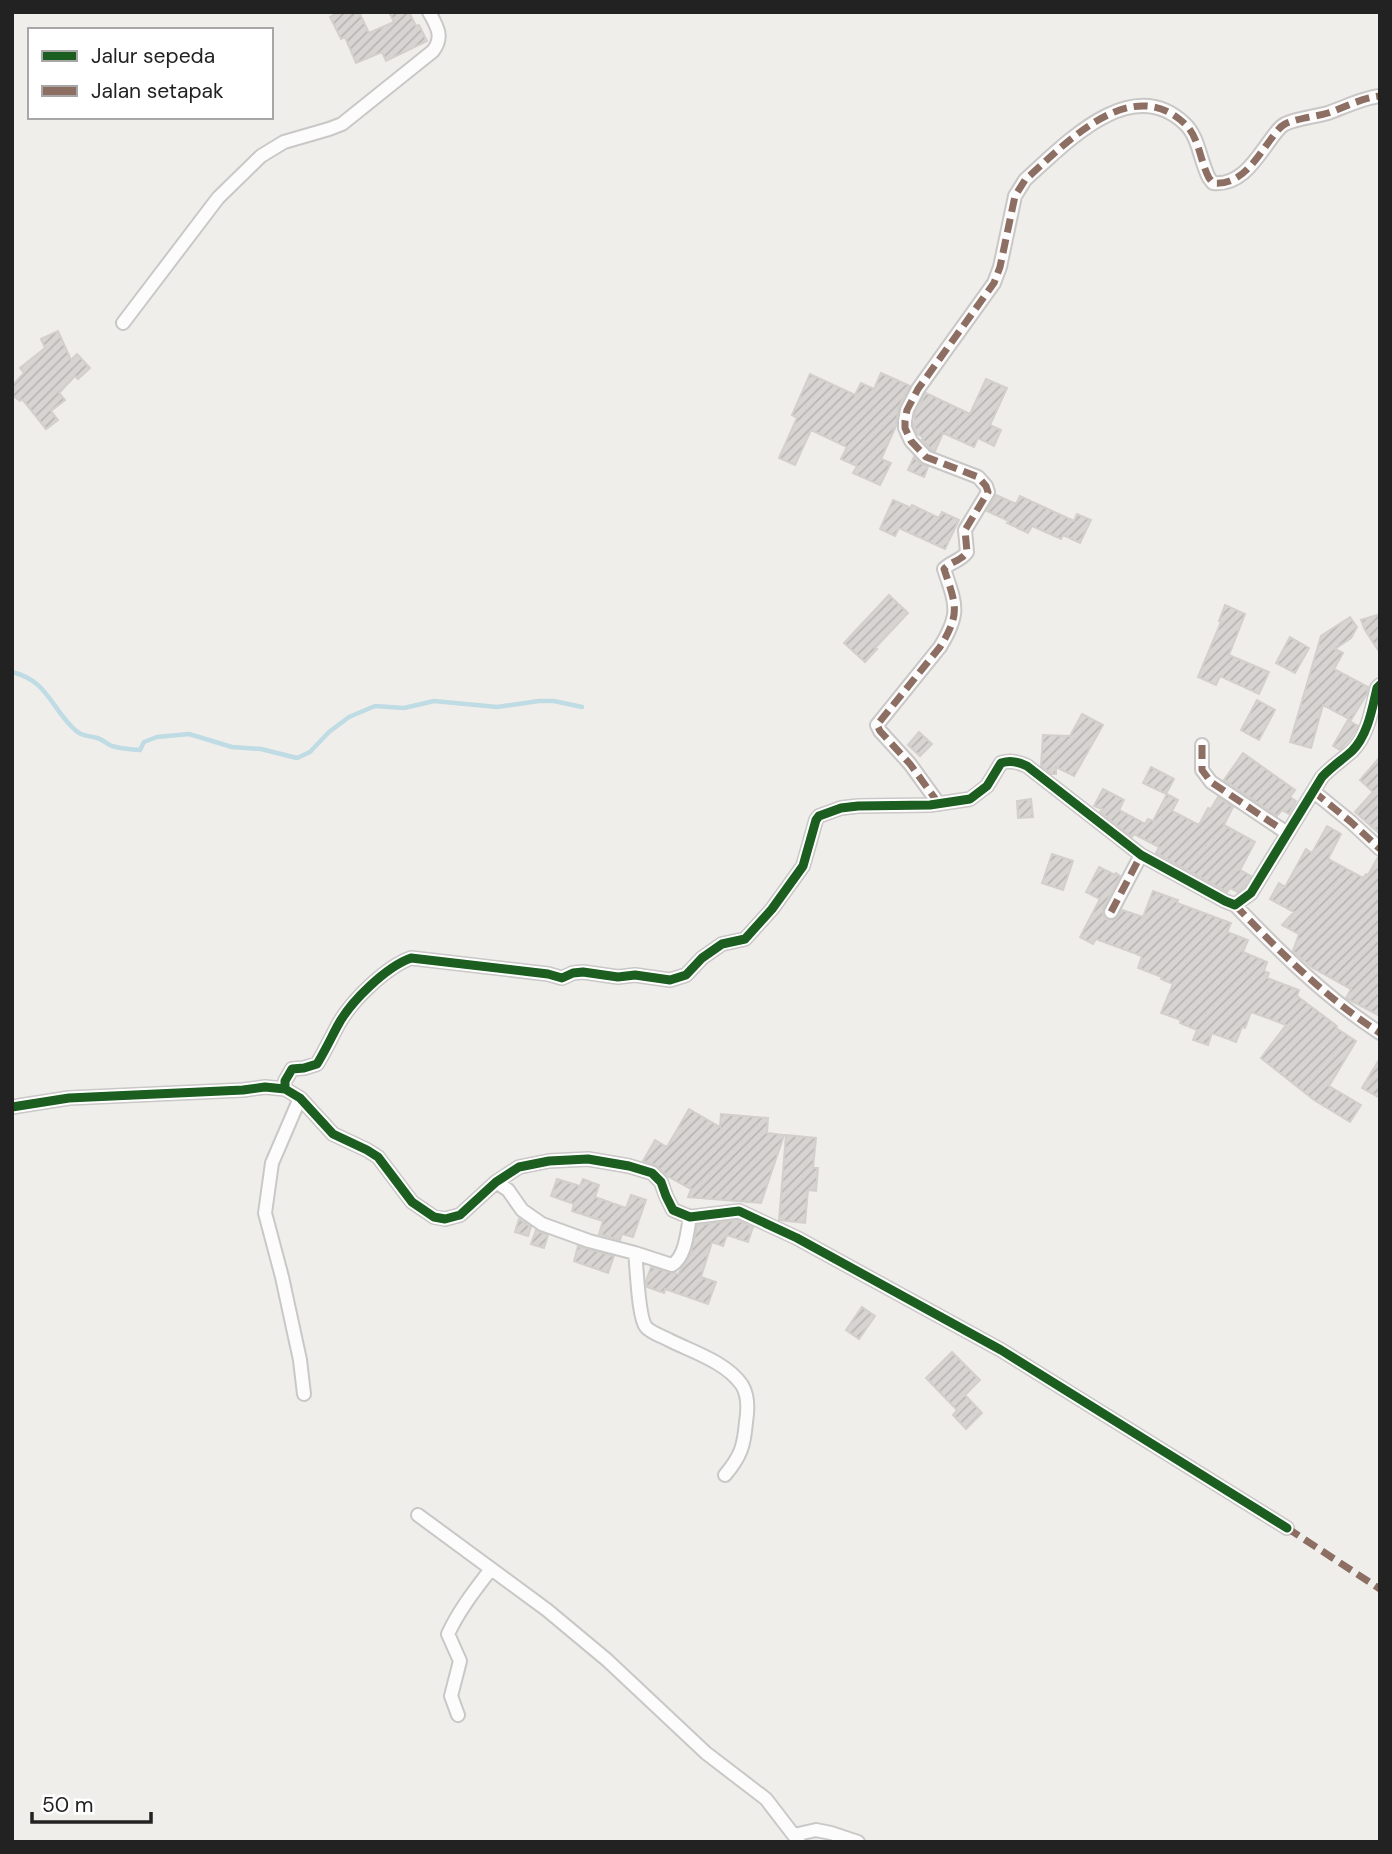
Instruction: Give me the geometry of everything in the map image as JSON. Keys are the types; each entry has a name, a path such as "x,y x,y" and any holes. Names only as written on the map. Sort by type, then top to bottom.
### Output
{"street":[{"path":"123,323 218,198 261,156 284,142 342,124 433,51 438,44 439,34 429,12"},
{"path":"934,805 919,776 877,725 948,634 955,605 944,569 965,556 965,530 988,492 978,477 926,457 911,441 905,421 907,410 918,389 994,283 1015,196 1020,187 1090,124 1123,110 1141,106 1156,107 1174,115 1192,132 1209,178 1213,183 1223,184 1242,174 1285,124 1380,96"},
{"path":"1235,905 1251,893 1322,777 1353,749 1364,734 1380,685"},
{"path":"1202,745 1202,770 1210,782 1287,833"},
{"path":"285,1089 285,1081 292,1069 317,1064 339,1022 362,995 398,962 411,958 548,974 562,978 573,972 618,977 635,975 670,980 686,975 702,958 722,944 745,939 772,909 803,866 819,816 841,808 858,806 934,805 970,799 987,786 1002,763 1008,761 1027,766 1141,855 1235,905 1294,966 1328,996 1380,1033"},
{"path":"1313,791 1380,849"},
{"path":"1111,912 1141,855"},
{"path":"12,1107 69,1098 265,1087 285,1089 300,1098 333,1134 378,1157 412,1202 435,1217 444,1219 460,1214 496,1182 519,1167 549,1161 588,1160 629,1166 652,1173 661,1182 673,1210 690,1216 739,1212 809,1245 1000,1350 1287,1528"},
{"path":"300,1098 272,1163 265,1213 285,1288 304,1394"},
{"path":"496,1182 508,1190 522,1210 542,1224 672,1265 676,1264 685,1244 690,1216"},
{"path":"635,1253 642,1316 646,1327 715,1362 743,1387 748,1408 743,1444 737,1461 725,1475"},
{"path":"418,1515 547,1611 607,1660 706,1753 766,1799 797,1839 816,1830 858,1842"},
{"path":"458,1715 451,1696 460,1661 448,1634 453,1622 491,1569"}],"building":[{"path":"339,12 359,12 369,33 394,22 389,12 409,12 427,41 386,61 382,52 356,63 345,37 341,39 330,17"},
{"path":"58,331 71,360 77,354 90,368 78,379 75,376 59,393 65,400 51,411 58,420 46,429 22,399 20,401 12,395 12,386 24,373 20,368 45,348 41,339"},
{"path":"881,373 910,386 899,406 896,426 881,459 891,463 880,485 853,473 857,466 841,459 847,447 811,430 795,465 779,458 797,418 792,415 810,374 855,395 861,383 874,389"},
{"path":"986,379 1007,388 990,425 1001,430 994,446 978,438 974,447 943,433 935,451 931,450 923,437 917,434 914,426 915,413 926,393 970,414"},
{"path":"914,457 928,467 924,477 908,470"},
{"path":"996,495 1016,504 1020,496 1074,521 1077,514 1091,520 1080,543 1063,535 1061,539 1032,526 1028,533 987,511"},
{"path":"893,500 911,508 912,505 939,518 942,512 959,520 945,549 899,528 895,536 880,529"},
{"path":"889,595 908,613 865,662 844,643"},
{"path":"1225,605 1245,614 1229,655 1269,672 1259,694 1220,676 1216,685 1198,677 1221,622 1219,621"},
{"path":"1380,614 1380,653 1361,620"},
{"path":"1350,617 1357,627 1351,638 1335,649 1343,653 1334,669 1368,687 1367,694 1351,720 1323,705 1311,748 1290,742 1321,636"},
{"path":"1290,637 1309,648 1295,673 1276,663"},
{"path":"1257,700 1275,710 1259,740 1241,730"},
{"path":"1082,714 1103,725 1074,776 1056,767 1056,774 1051,774 1041,766 1043,735 1070,736"},
{"path":"1348,720 1358,726 1340,750 1333,746"},
{"path":"919,732 932,744 920,756 908,745"},
{"path":"1243,753 1295,790 1290,797 1296,801 1289,814 1282,810 1277,816 1224,780"},
{"path":"1380,757 1380,834 1355,812 1373,792 1360,780"},
{"path":"1151,767 1174,779 1166,794 1143,783"},
{"path":"1103,789 1124,800 1119,810 1145,824 1148,819 1153,821 1167,794 1178,800 1172,811 1199,825 1218,797 1233,807 1224,825 1255,842 1240,870 1251,876 1244,887 1238,892 1230,888 1227,892 1156,853 1159,847 1134,834 1130,836 1100,812 1102,809 1094,806"},
{"path":"1031,799 1033,817 1018,818 1017,801"},
{"path":"1327,826 1341,834 1328,859 1363,878 1368,875 1378,857 1380,858 1380,1016 1346,998 1351,989 1311,967 1293,951 1299,934 1282,925 1294,912 1270,899 1279,883 1285,887 1306,849 1312,853"},
{"path":"1052,854 1073,861 1063,890 1042,883"},
{"path":"1099,867 1120,876 1103,909 1106,919 1115,920 1122,910 1143,917 1153,891 1231,923 1227,932 1248,940 1243,952 1267,962 1264,971 1269,973 1267,978 1299,990 1297,996 1356,1041 1329,1086 1361,1105 1350,1122 1314,1100 1261,1058 1286,1025 1251,1012 1236,1042 1212,1033 1208,1045 1193,1040 1197,1030 1180,1023 1181,1020 1161,1013 1173,984 1138,968 1142,956 1096,939 1093,944 1080,937 1100,899 1086,892"},
{"path":"1380,1058 1380,1098 1362,1088"},
{"path":"689,1109 720,1127 721,1114 768,1118 767,1133 784,1135 761,1203 688,1197 691,1189 667,1176 655,1165 643,1161 655,1140 667,1147"},
{"path":"786,1135 816,1138 813,1168 818,1168 816,1191 808,1190 805,1223 779,1220"},
{"path":"557,1179 580,1186 583,1179 599,1185 595,1197 626,1208 631,1195 646,1200 633,1237 622,1234 620,1240 599,1234 603,1221 572,1211 574,1204 551,1196"},
{"path":"519,1219 531,1227 528,1236 515,1232"},
{"path":"738,1220 753,1227 748,1242 727,1235 723,1246 712,1242 701,1277 716,1282 708,1304 665,1289 664,1293 647,1287 646,1281 651,1267 678,1274 691,1253 697,1225"},
{"path":"536,1230 548,1235 544,1248 531,1244"},
{"path":"578,1246 614,1256 608,1273 574,1261"},
{"path":"862,1307 875,1316 859,1339 846,1330"},
{"path":"952,1352 980,1380 965,1395 982,1413 966,1429 953,1415 957,1410 926,1378"}],"waterway":[{"path":"12,672 40,687 78,733 115,747 140,750 144,742 157,737 189,734 232,747 261,749 297,758 310,752 329,732 349,717 375,706 404,708 434,701 497,707 554,701 582,707"}],"marked path":[{"path":"939,804 877,725 947,635 954,617 954,601 944,569 967,552 965,530 988,492 978,477 926,457 911,441 905,421 907,410 918,389 994,283 1015,196 1025,180 1059,149 1099,119 1121,110 1143,106 1164,110 1185,124 1196,142 1209,178 1213,183 1223,183 1247,170 1285,124 1380,96"},
{"path":"1202,745 1202,770 1211,782 1287,833"},
{"path":"1313,791 1380,849"},
{"path":"1111,912 1141,855"},
{"path":"1235,905 1304,973 1380,1033"},
{"path":"1287,1528 1380,1589"}],"cycle path":[{"path":"285,1089 285,1081 292,1069 317,1064 338,1025 360,996 401,962 411,958 548,974 562,978 583,972 670,980 686,975 702,958 722,944 745,939 772,909 803,866 819,816 841,808 858,806 930,805 970,799 987,786 1001,763 1005,762 1027,766 1141,855 1235,905 1251,893 1322,777 1357,745 1366,730 1380,685"},
{"path":"12,1107 69,1098 265,1087 285,1089 300,1098 333,1134 378,1157 412,1202 434,1217 445,1219 460,1215 496,1182 519,1167 549,1161 588,1159 652,1173 661,1182 673,1210 690,1217 739,1211 797,1238 1001,1350 1287,1528"}]}
